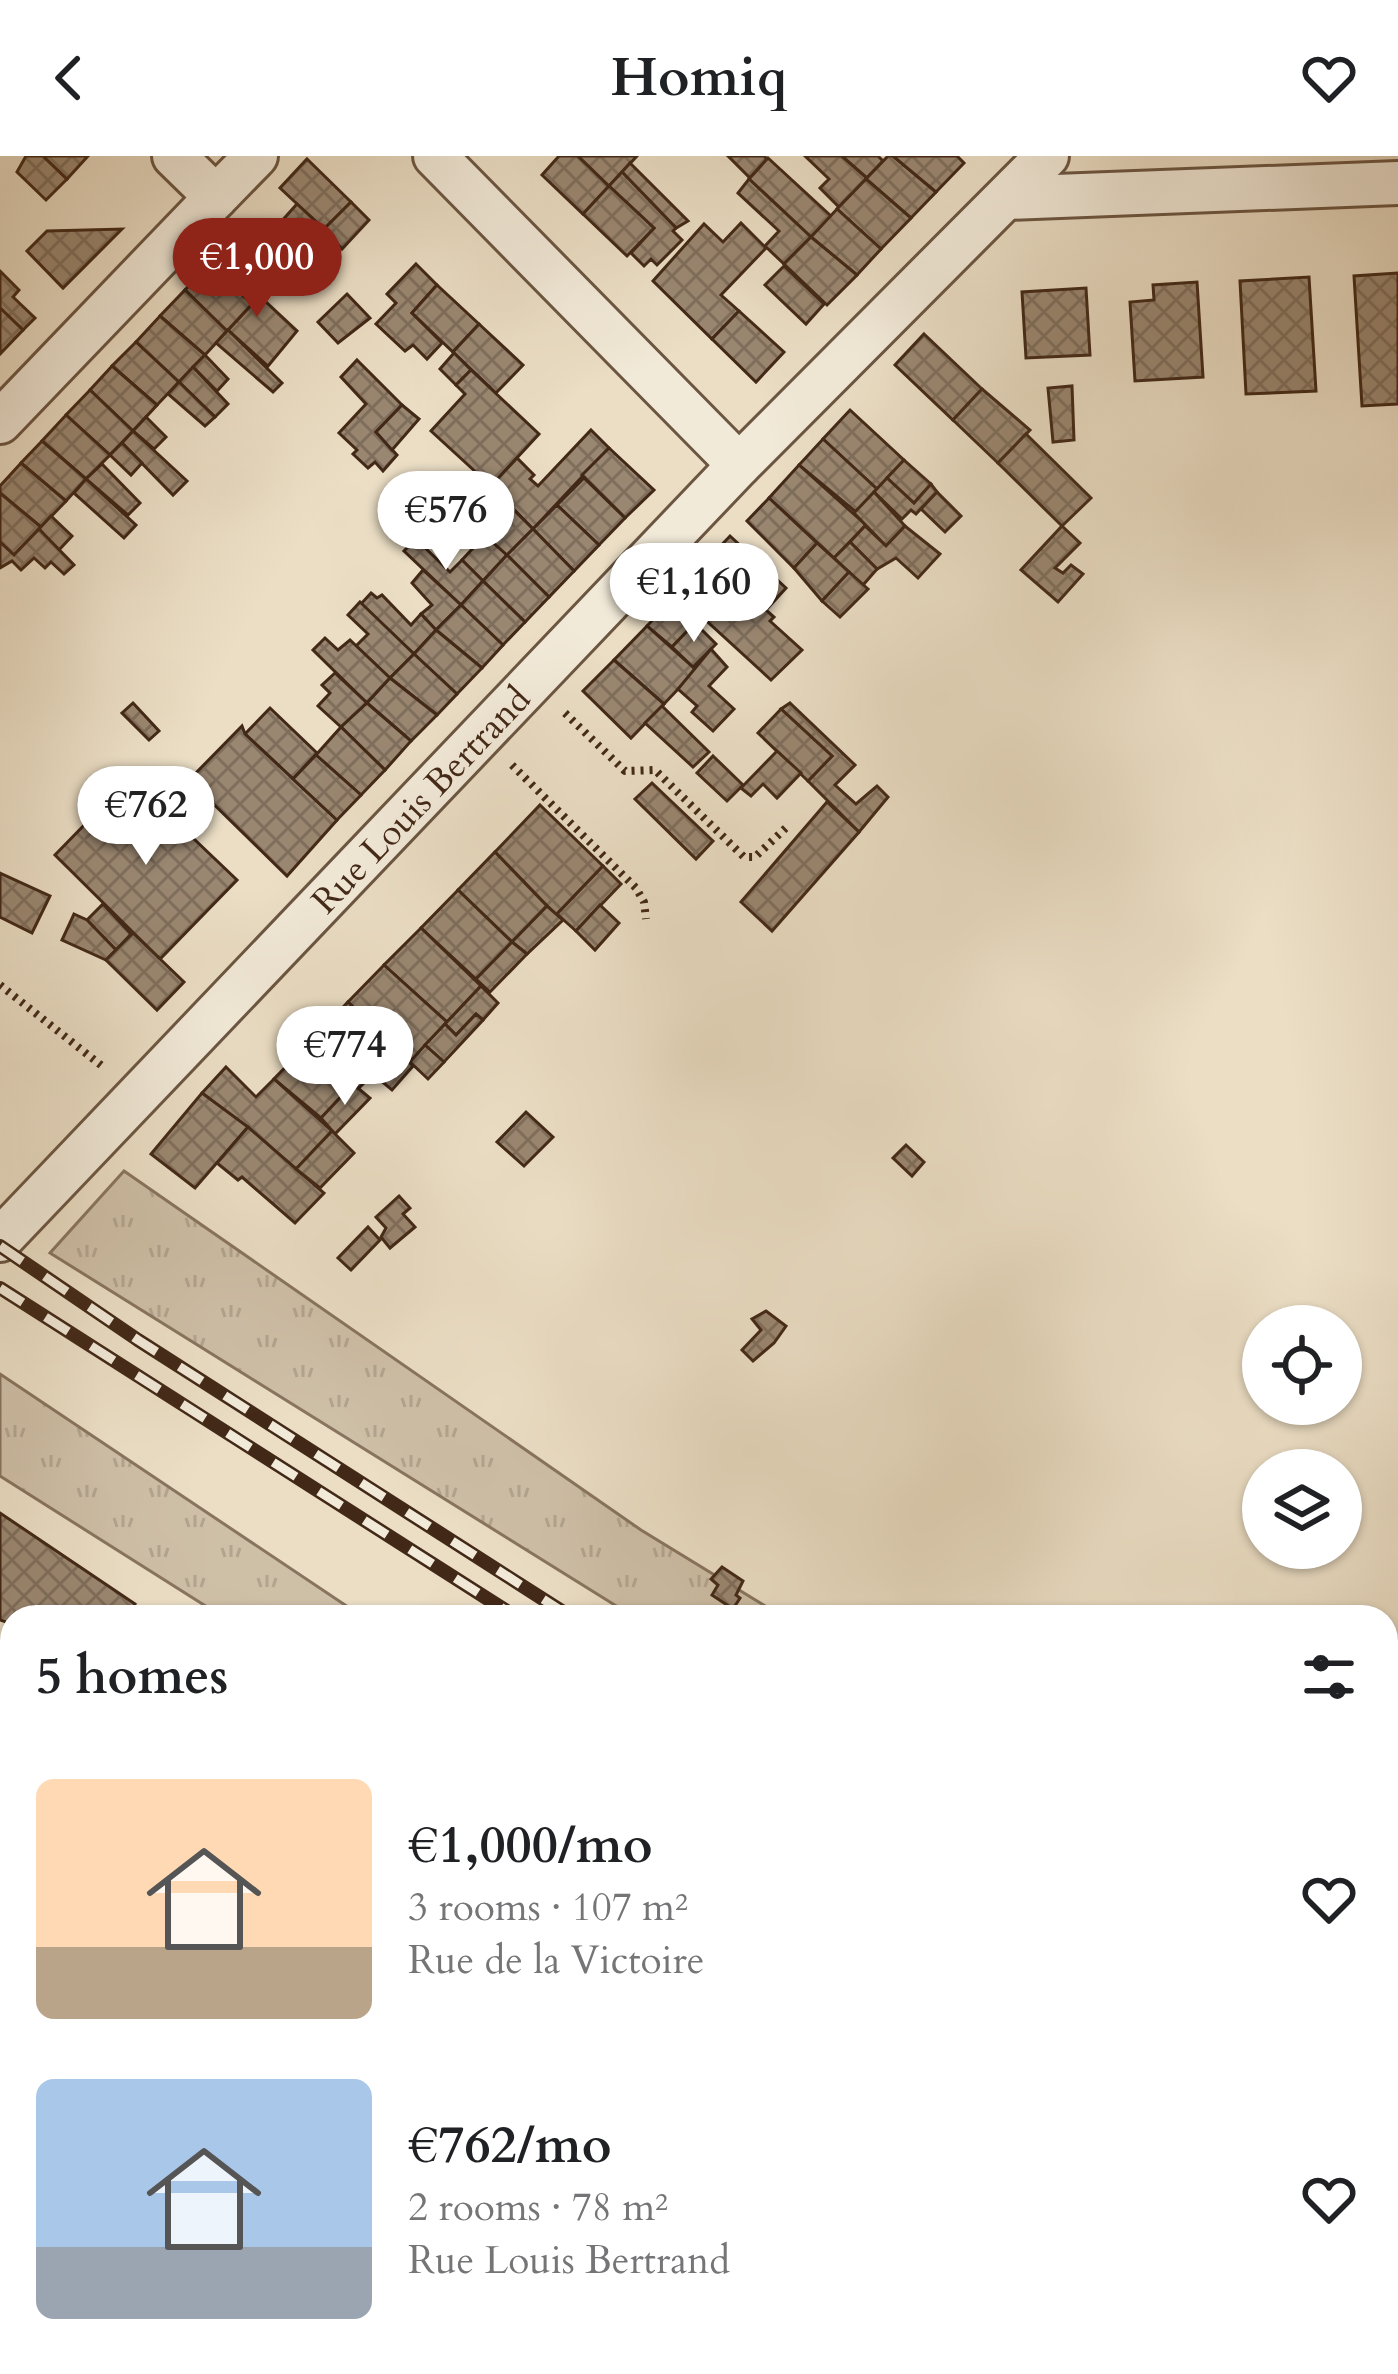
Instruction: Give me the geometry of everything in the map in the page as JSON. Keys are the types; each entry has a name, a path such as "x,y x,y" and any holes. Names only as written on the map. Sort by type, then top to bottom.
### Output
{"street":[{"path":"174,156 216,197"},
{"path":"0,422 256,156"},
{"path":"435,156 740,465"},
{"name":"Rue Louis Bertrand","path":"0,1240 740,465 1047,156"},
{"path":"1006,199 1398,183"}],"path":[{"path":"534,682 625,772 655,770 744,857 755,857 790,824"},
{"path":"483,737 636,888 646,920"},
{"path":"0,985 139,1094"}],"green space":[{"path":"124,1171 641,1530 763,1605 615,1605 50,1253"},
{"path":"0,1374 345,1605 204,1605 0,1476"}],"building":[{"path":"26,156 43,156 67,179 46,200 17,172"},
{"path":"43,156 88,156 67,179"},
{"path":"559,156 578,156 609,186 583,214 542,175"},
{"path":"578,156 637,156 609,186"},
{"path":"728,156 764,156 767,159 750,178"},
{"path":"805,156 842,156 867,178 839,207 820,188 829,179"},
{"path":"842,156 878,156 883,161 867,178"},
{"path":"888,156 936,192 911,218 866,179"},
{"path":"893,156 957,156 964,163 936,192"},
{"path":"768,158 831,216 811,237 749,179"},
{"path":"307,159 351,202 324,229 280,188"},
{"path":"630,163 688,221 676,228 622,172"},
{"path":"622,172 682,240 657,265 651,259 644,266 631,253 654,228 609,186"},
{"path":"749,179 811,237 784,264 765,246 779,231 738,193"},
{"path":"866,179 911,218 881,249 837,209"},
{"path":"609,186 654,228 627,256 583,214"},
{"path":"351,202 369,220 342,249 324,229"},
{"path":"297,204 324,229 306,247 279,224"},
{"path":"837,209 881,249 857,275 811,237"},
{"path":"252,221 292,257 274,277 235,241"},
{"path":"741,223 766,248 721,295 739,311 712,339 653,281 704,224 723,242"},
{"path":"122,229 63,288 27,251 47,231"},
{"path":"811,237 857,275 827,305 784,264"},
{"path":"219,258 297,331 268,366 228,330 252,304 209,264"},
{"path":"209,264 252,304 227,331 185,290"},
{"path":"416,264 437,285 412,313 442,343 427,359 413,345 405,351 376,324 396,303 387,294"},
{"path":"784,266 824,304 806,324 765,285"},
{"path":"0,271 19,290 13,297 35,318 23,330 0,308"},
{"path":"1398,273 1398,404 1362,406 1354,276"},
{"path":"1309,277 1316,391 1246,394 1240,281"},
{"path":"1197,282 1203,377 1135,381 1130,302 1154,300 1153,285"},
{"path":"437,285 479,324 453,352 412,313"},
{"path":"1086,288 1090,355 1026,358 1022,292"},
{"path":"185,290 227,331 205,355 160,316"},
{"path":"347,294 370,318 338,343 318,322"},
{"path":"0,308 23,330 0,354"},
{"path":"739,311 784,352 756,382 712,339"},
{"path":"160,316 205,355 179,382 136,342"},
{"path":"479,324 523,365 496,393 453,352"},
{"path":"228,330 282,383 273,392 216,343"},
{"path":"924,334 982,389 953,420 895,365"},
{"path":"136,342 179,382 157,405 112,366"},
{"path":"454,353 471,370 456,385 440,369"},
{"path":"205,355 228,379 217,391 193,367"},
{"path":"357,360 402,405 376,432 397,455 383,471 375,462 368,468 339,433 366,404 341,377"},
{"path":"112,366 157,405 133,431 90,390"},
{"path":"193,367 228,404 215,417 179,382"},
{"path":"471,370 539,434 491,486 431,431 465,394 456,385"},
{"path":"179,382 215,417 205,426 168,394"},
{"path":"1072,386 1074,440 1053,442 1048,388"},
{"path":"982,389 1030,430 998,463 953,420"},
{"path":"90,390 133,431 110,455 66,415"},
{"path":"402,405 419,419 392,450 376,432"},
{"path":"850,410 904,460 877,489 823,439"},
{"path":"66,415 110,455 86,479 42,441"},
{"path":"146,417 166,437 154,449 133,431"},
{"path":"591,430 609,448 533,529 491,486 517,458 538,486"},
{"path":"133,431 187,481 173,495 122,443"},
{"path":"1026,434 1091,498 1062,526 998,463"},
{"path":"823,439 877,489 856,512 799,465"},
{"path":"42,441 86,479 66,501 21,463"},
{"path":"122,443 142,463 131,475 110,455"},
{"path":"609,448 654,490 625,518 582,475"},
{"path":"904,460 931,484 914,503 887,478"},
{"path":"21,463 66,501 41,527 0,493 0,486"},
{"path":"102,464 140,503 128,515 86,479"},
{"path":"799,465 866,525 834,558 769,498"},
{"path":"584,478 625,518 599,545 557,505"},
{"path":"887,478 914,503 931,484 937,492 916,514 911,510 902,519 874,492"},
{"path":"86,479 136,525 124,538 74,493"},
{"path":"874,492 905,526 886,546 854,513"},
{"path":"937,492 961,516 945,532 921,509"},
{"path":"0,493 41,527 14,555 0,542"},
{"path":"769,498 817,543 794,568 747,521"},
{"path":"446,499 507,555 483,581 462,560 474,547 435,510"},
{"path":"476,500 496,520 510,506 533,529 507,555 461,514"},
{"path":"557,505 599,545 574,571 533,529"},
{"path":"51,516 72,536 58,551 39,529"},
{"path":"865,526 886,546 905,526 940,554 918,578 896,558 877,569 850,542"},
{"path":"1062,526 1080,543 1055,568 1063,573 1071,565 1083,574 1058,602 1021,570"},
{"path":"39,529 74,565 64,574 51,562 45,568 34,558 21,570 12,561 0,568 0,542 14,555"},
{"path":"533,529 574,571 549,597 507,555"},
{"path":"730,536 786,588 766,610 774,617 770,621 802,650 771,680 676,593"},
{"path":"416,539 450,572 462,560 483,581 461,605 404,551"},
{"path":"850,542 877,569 863,585 834,558"},
{"path":"817,543 849,572 822,601 794,568"},
{"path":"507,555 549,597 525,622 483,581"},
{"path":"423,570 461,605 436,630 421,614 432,605 412,583"},
{"path":"849,572 868,589 840,617 822,601"},
{"path":"483,581 525,622 503,645 461,605"},
{"path":"371,593 377,598 382,595 411,625 421,614 436,630 414,654 361,604"},
{"path":"672,599 696,622 672,647 647,626"},
{"path":"360,602 414,654 390,678 356,646 368,634 348,615"},
{"path":"461,605 503,645 482,668 436,630"},
{"path":"695,623 716,644 693,667 672,647"},
{"path":"647,626 696,670 664,704 614,660"},
{"path":"436,630 482,668 457,694 414,654"},
{"path":"325,638 338,650 350,640 390,678 367,703 313,650"},
{"path":"711,649 727,667 709,686 734,709 713,731 692,712 697,706 678,689"},
{"path":"414,654 457,694 437,715 390,678"},
{"path":"614,660 664,704 631,738 583,691"},
{"path":"335,673 367,703 341,727 318,706 330,693 322,685"},
{"path":"390,678 437,715 411,741 367,703"},
{"path":"133,703 159,731 149,740 122,713"},
{"path":"367,703 411,741 385,770 341,727"},
{"path":"790,703 855,765 835,785 856,804 877,786 888,797 859,832 808,781 832,756 781,709"},
{"path":"662,706 709,752 693,767 645,723"},
{"path":"270,708 317,753 293,779 245,734"},
{"path":"781,709 832,756 808,781 758,733"},
{"path":"242,726 337,820 287,876 189,780"},
{"path":"341,727 385,770 361,795 316,755"},
{"path":"777,751 801,773 777,798 763,784 751,796 741,788"},
{"path":"316,755 361,795 337,820 293,779"},
{"path":"713,756 743,785 727,801 697,773"},
{"path":"130,778 237,880 160,959 55,855"},
{"path":"652,783 713,841 696,859 635,799"},
{"path":"827,802 859,832 772,931 741,902"},
{"path":"540,805 603,866 556,915 495,852"},
{"path":"495,852 547,906 512,942 458,890"},
{"path":"603,866 621,884 576,931 557,914"},
{"path":"0,873 50,896 32,933 0,917"},
{"path":"458,890 512,942 476,979 421,928"},
{"path":"103,904 131,934 116,950 87,920"},
{"path":"600,905 619,923 595,950 576,931"},
{"path":"547,906 563,920 527,954 512,942"},
{"path":"74,914 87,920 116,950 106,960 62,940"},
{"path":"421,928 481,986 447,1022 384,965"},
{"path":"133,933 184,982 157,1010 106,960"},
{"path":"512,942 527,954 490,992 476,979"},
{"path":"384,965 447,1022 410,1062 348,1002"},
{"path":"481,986 498,1003 483,1020 476,1014 456,1035 445,1024"},
{"path":"348,1002 413,1066 392,1090 373,1074 359,1088 311,1041"},
{"path":"476,1014 483,1020 444,1062 425,1045 445,1024 456,1035"},
{"path":"311,1041 353,1084 321,1118 274,1079"},
{"path":"425,1045 444,1062 428,1079 410,1062"},
{"path":"226,1067 256,1097 274,1079 332,1131 296,1169 202,1093"},
{"path":"353,1084 370,1098 335,1134 321,1118"},
{"path":"202,1093 248,1127 195,1188 151,1154"},
{"path":"526,1112 553,1137 524,1166 497,1142"},
{"path":"248,1127 324,1193 295,1223 242,1177 238,1180 217,1163"},
{"path":"332,1131 354,1153 320,1188 296,1169"},
{"path":"906,1145 924,1162 912,1176 893,1158"},
{"path":"399,1196 410,1208 403,1214 415,1227 390,1248 381,1237 386,1228 376,1217"},
{"path":"368,1227 380,1240 351,1270 338,1258"},
{"path":"766,1311 786,1326 753,1361 742,1350 761,1330 752,1319"},
{"path":"0,1513 135,1604 134,1605 0,1605"},
{"path":"722,1567 743,1581 736,1605 712,1595 718,1585 711,1579"}],"railway":[{"path":"0,1246 552,1605"},
{"path":"0,1288 497,1605"}]}
